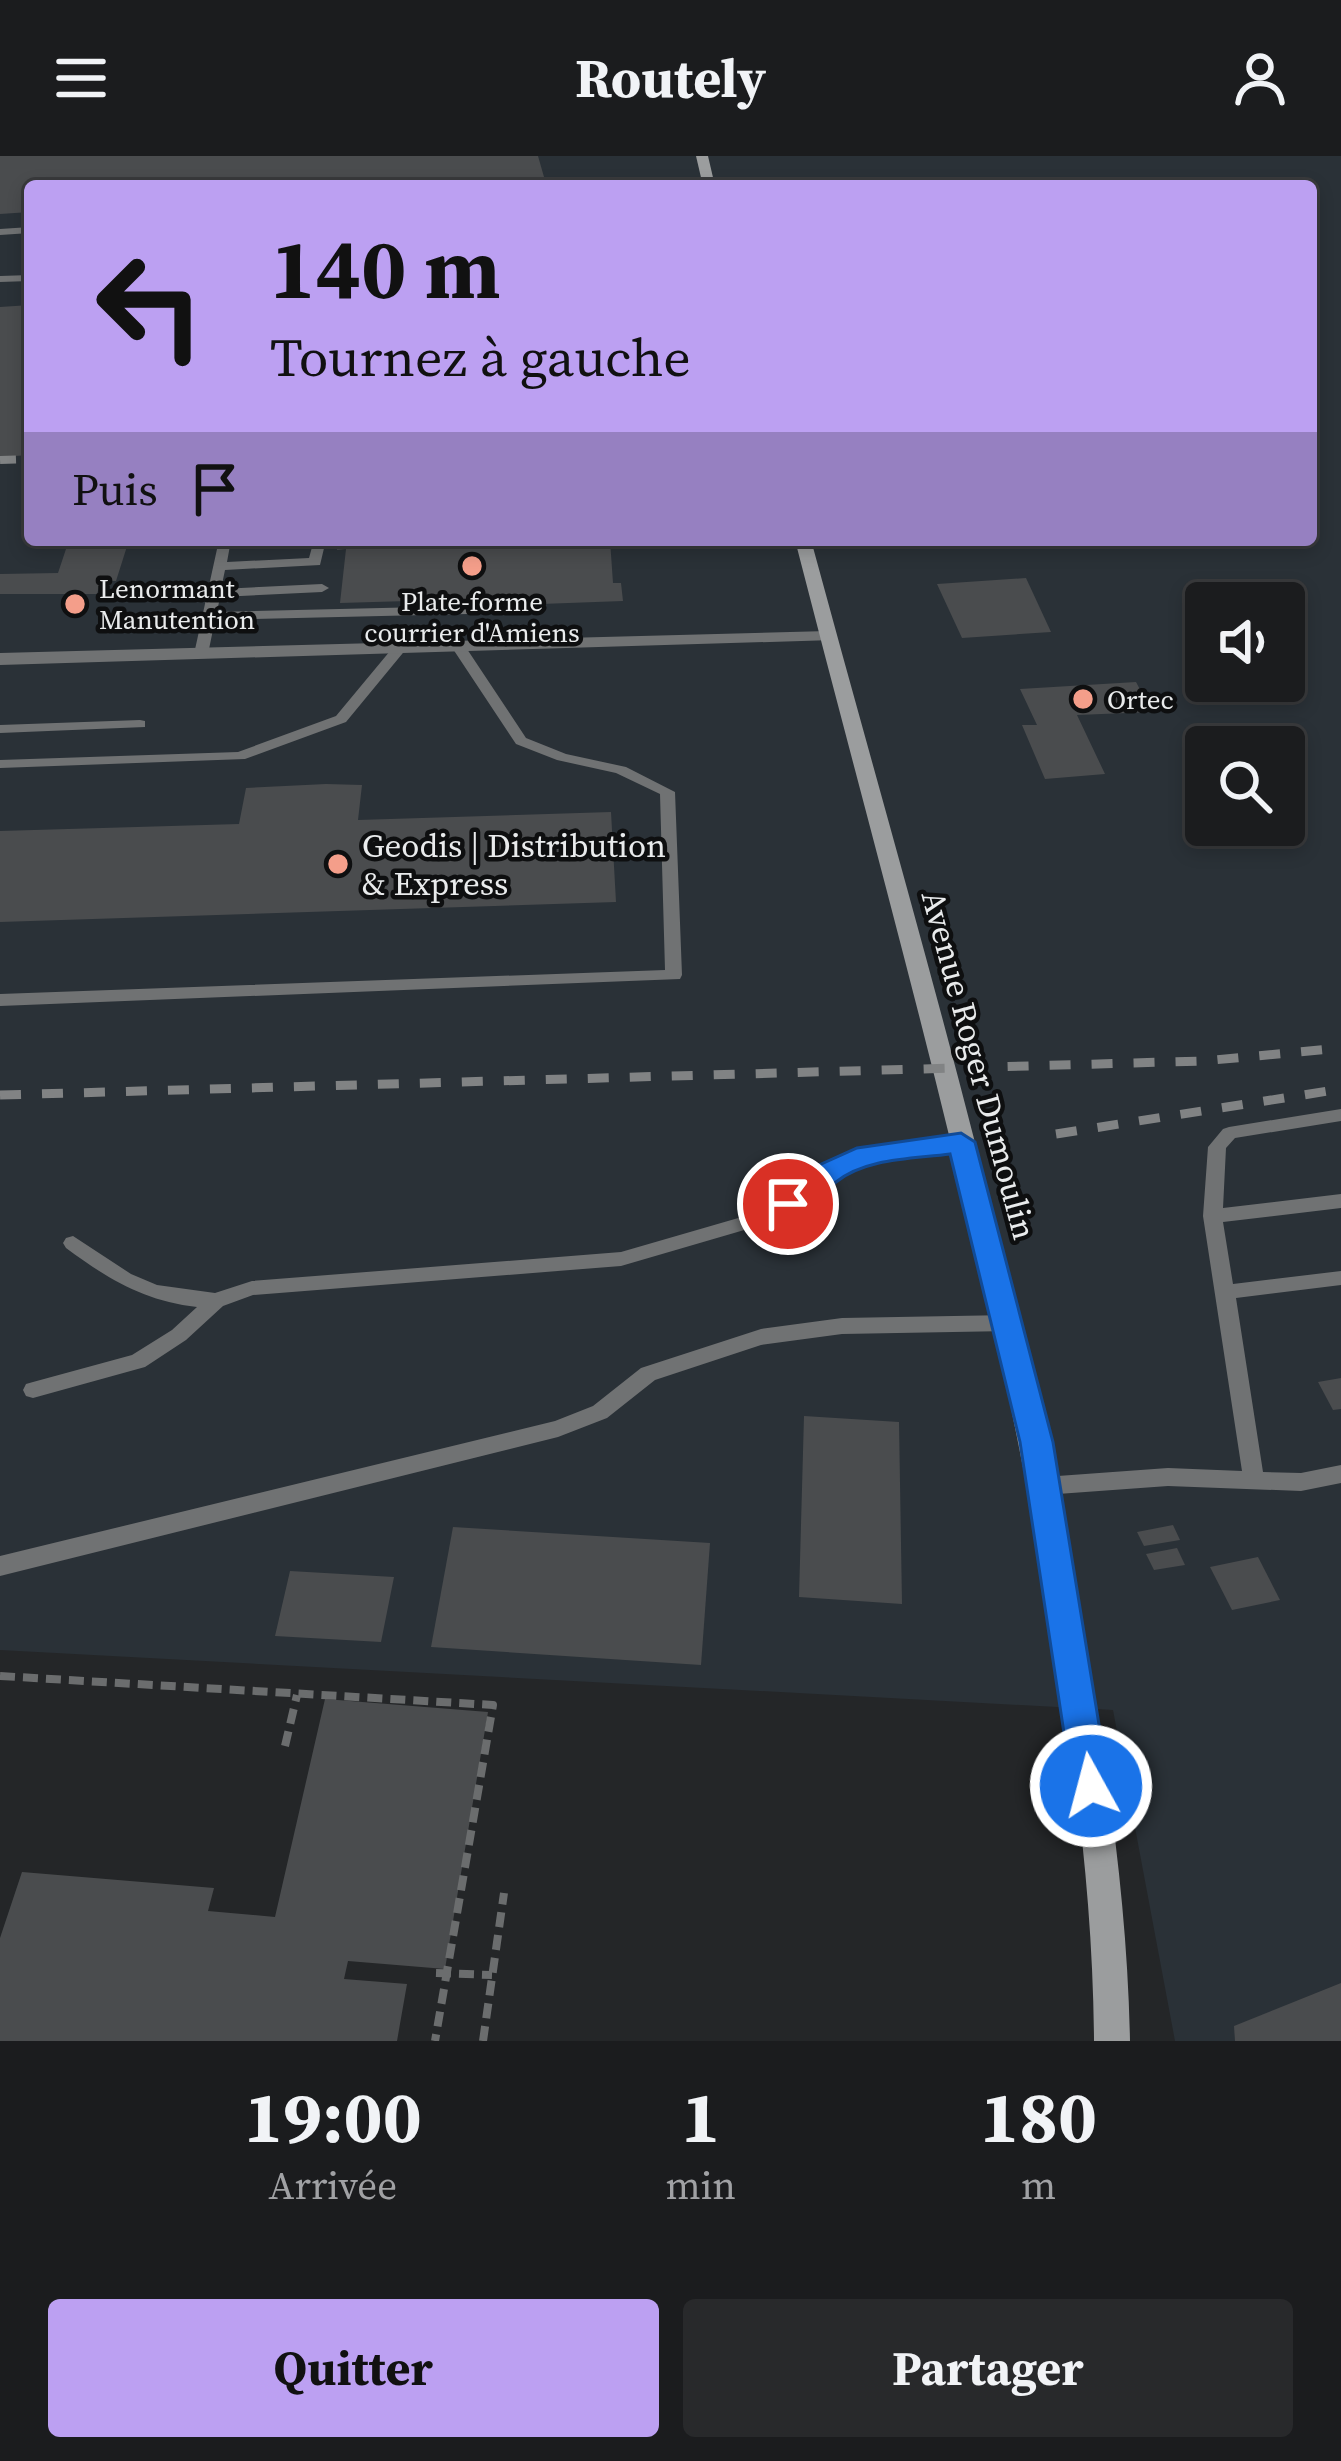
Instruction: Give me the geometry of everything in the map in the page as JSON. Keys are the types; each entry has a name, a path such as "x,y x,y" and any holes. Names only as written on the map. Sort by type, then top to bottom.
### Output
{"main road":[{"name":"Avenue Roger Dumoulin","path":"805,546 1009,1323 1044,1486 1086,1746 1113,1985 1112,2041"}],"street":[{"path":"0,659 828,635"}],"lane":[{"path":"201,654 224,546"},
{"path":"219,566 315,562 319,546"},
{"path":"213,592 322,588"},
{"path":"208,616 467,610"},
{"path":"0,1000 674,975 667,792 621,770 562,757 521,741 458,646"},
{"path":"0,764 240,756 341,719 400,648"},
{"path":"0,729 140,724"},
{"path":"1254,1480 1213,1216 1217,1147 1229,1133 1341,1115"},
{"path":"73,1243 133,1287 166,1298 216,1300 252,1288 621,1259 766,1217 811,1192 827,1174 867,1155 961,1142"},
{"path":"1213,1216 1341,1201"},
{"path":"1225,1292 1341,1278"},
{"path":"33,1390 138,1361 179,1335 216,1300"},
{"path":"0,1566 558,1429 600,1412 648,1374 760,1337 842,1326 1009,1323"},
{"path":"1044,1486 1168,1477 1301,1482 1341,1474"}],"path":[{"path":"0,1676 493,1705 441,1973 435,2041"},
{"path":"285,1746 297,1695"},
{"path":"483,2041 504,1893"},
{"path":"441,1973 493,1975"}],"shaded area":[{"path":"0,156 1341,156 1341,2041 1175,2041 1113,1710 0,1650"}],"building":[{"path":"0,156 538,156 545,180 24,180 24,212 0,214"},
{"path":"24,305 24,455 0,457 0,307"},
{"path":"67,546 127,546 116,581 101,581 97,594 0,594 0,574 58,573"},
{"name":"Plate-forme courrier d'Amiens","path":"337,546 610,546 613,583 621,583 623,601 541,604 541,597 340,603 346,549 337,550"},
{"path":"1026,578 1051,632 962,638 937,584"},
{"path":"1136,682 1152,712 1077,715 1105,774 1045,779 1022,725 1037,725 1020,689"},
{"path":"362,785 358,820 611,812 616,902 0,922 0,831 239,824 246,788"},
{"path":"1341,1378 1341,1409 1333,1410 1318,1382"},
{"path":"804,1416 899,1422 902,1604 799,1597"},
{"path":"1173,1525 1180,1540 1144,1546 1137,1532"},
{"path":"453,1527 710,1543 701,1665 431,1647"},
{"path":"1177,1548 1185,1565 1154,1570 1146,1554"},
{"path":"1258,1557 1280,1600 1232,1610 1210,1567"},
{"path":"290,1571 394,1577 381,1642 275,1636"},
{"path":"325,1699 488,1712 445,1969 348,1961 344,1979 407,1984 397,2041 0,2041 0,1938 22,1872 214,1888 208,1911 275,1917"},
{"path":"1341,1983 1341,2041 1235,2041 1234,2026"}],"railway":[{"path":"0,460 24,459"},
{"path":"0,1095 1203,1061 1341,1048"},
{"path":"1056,1134 1341,1089"}],"place":[{"name":"Plate-forme courrier d'Amiens","path":"472,566"},
{"name":"Lenormant Manutention","path":"75,604"},
{"name":"Ortec","path":"1083,699"},
{"name":"Geodis | Distribution & Express","path":"338,864"}],"route":[{"path":"788,1204 811,1192 827,1174 867,1155 961,1142 1036,1442 1091,1786"}]}
